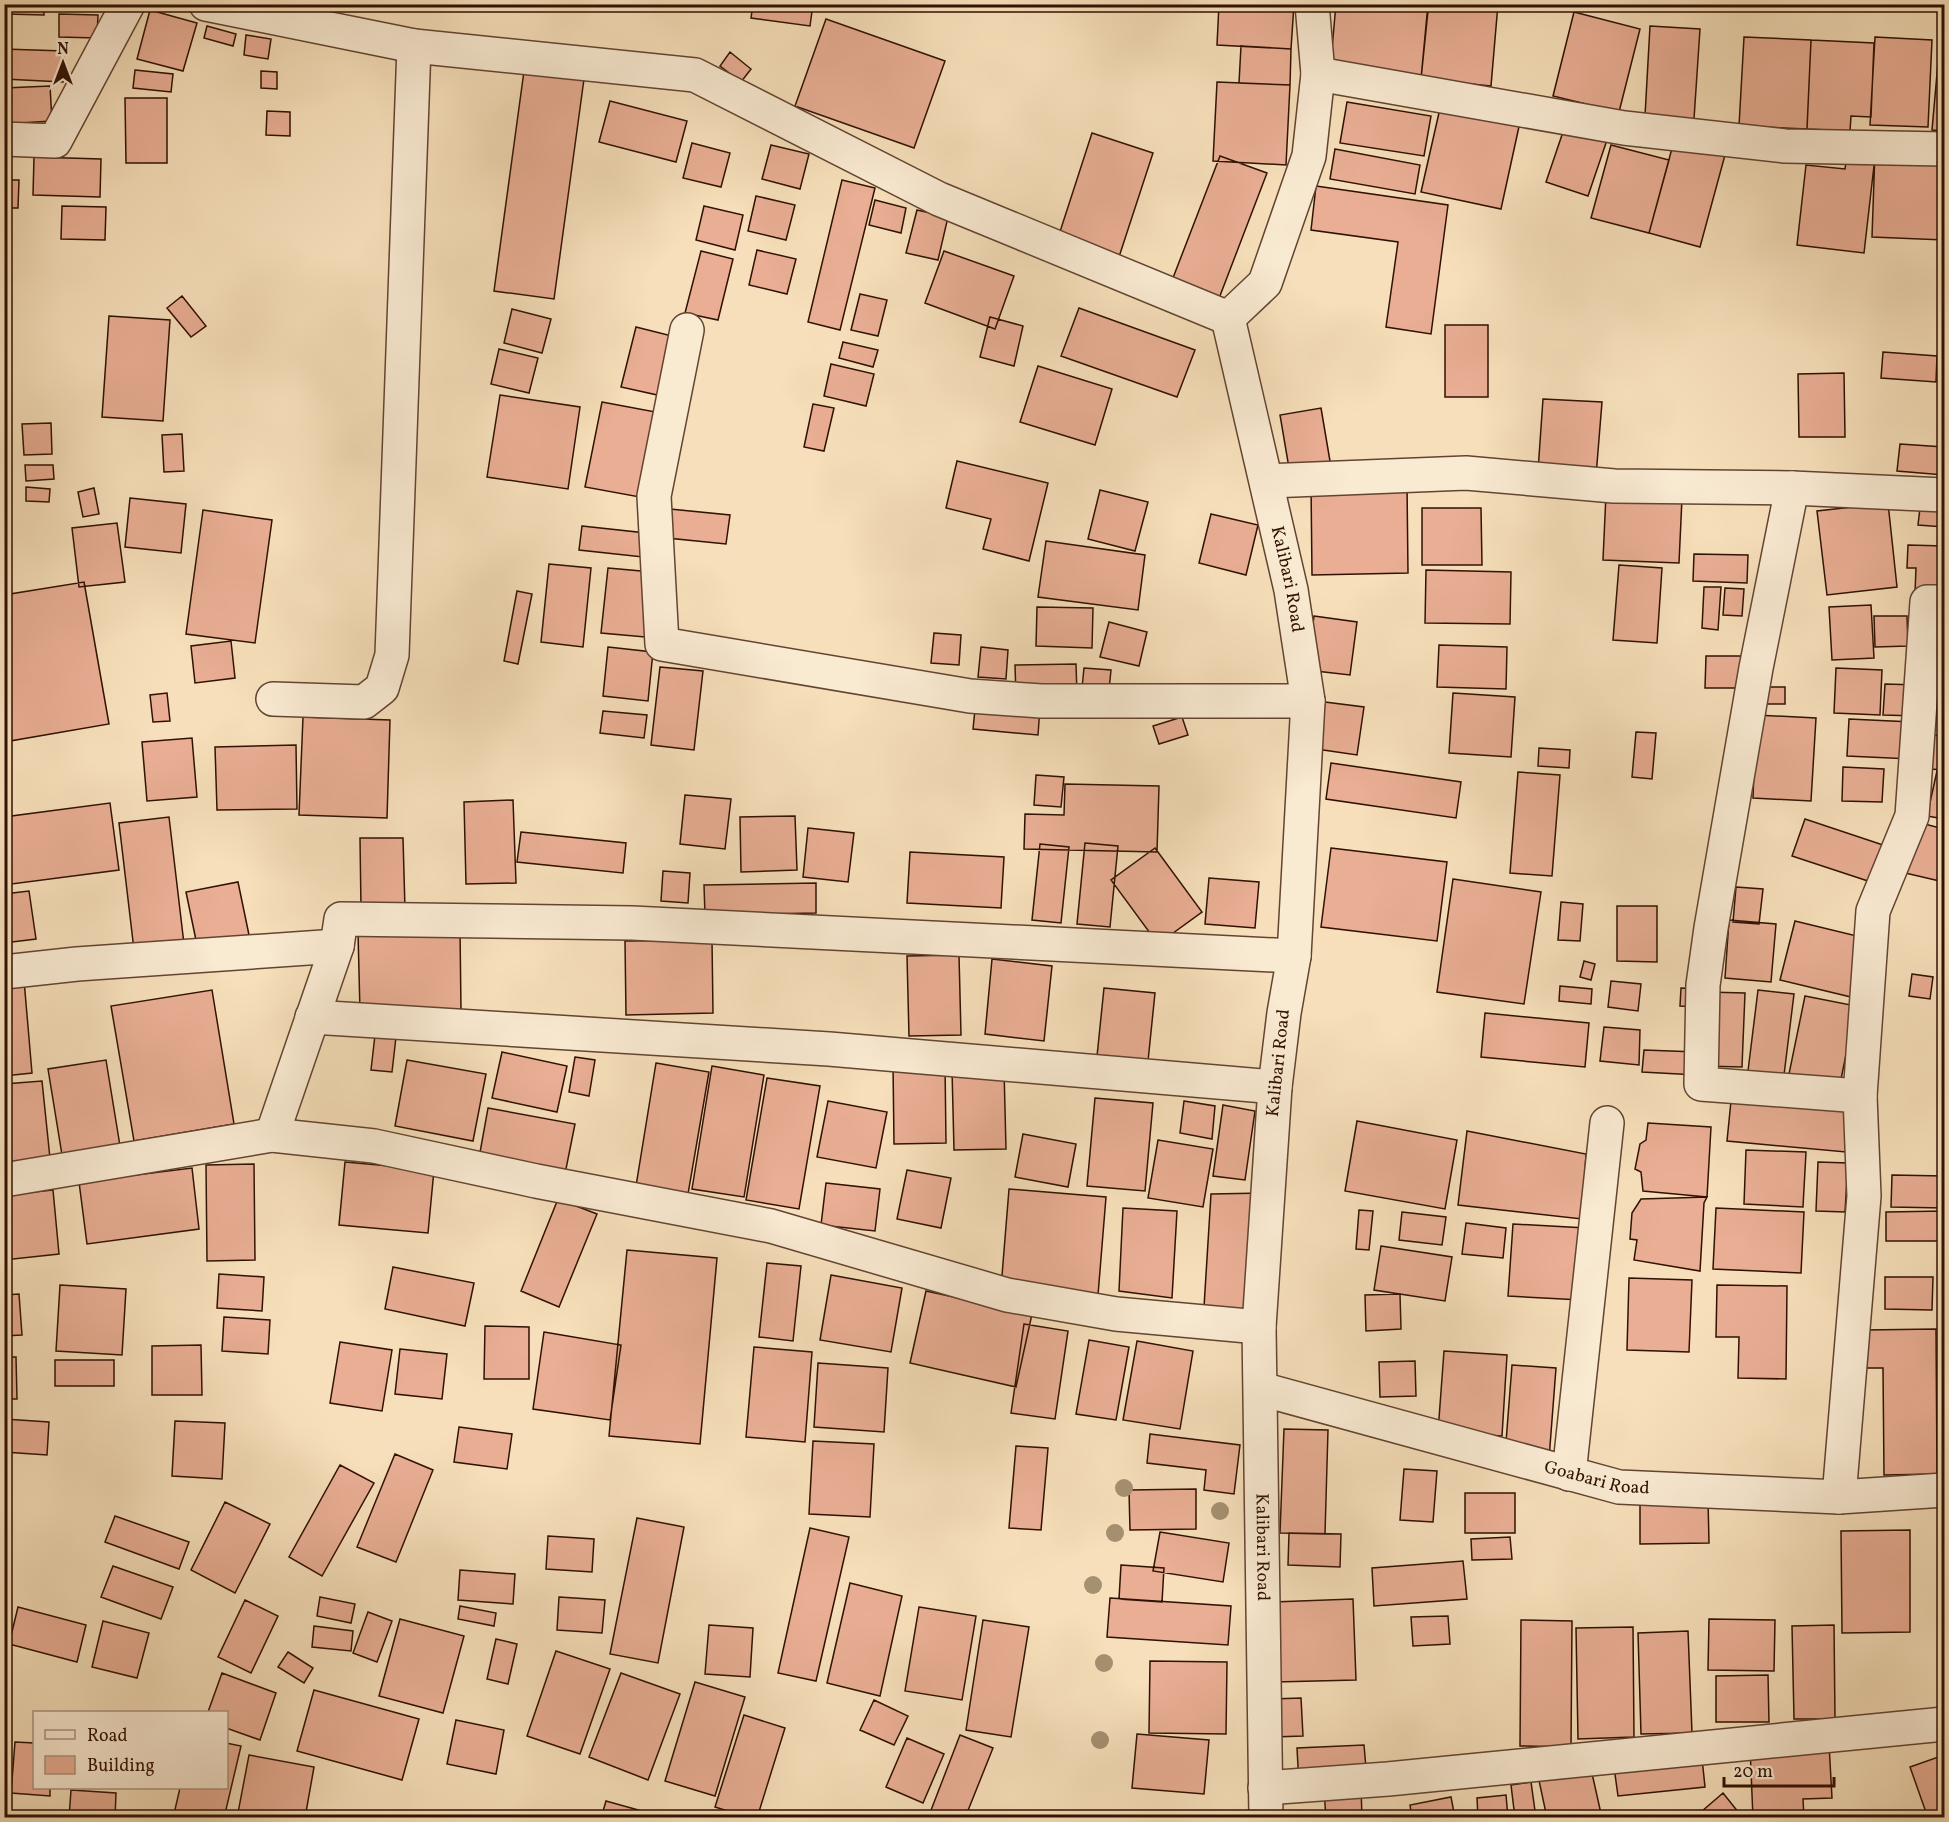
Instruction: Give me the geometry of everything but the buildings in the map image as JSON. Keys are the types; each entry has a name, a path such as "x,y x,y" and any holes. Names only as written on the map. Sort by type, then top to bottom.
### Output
{"street":[{"path":"4,139 54,141 128,4"},
{"path":"206,4 414,46 695,75 939,199 1228,318 1265,284 1309,156 1318,74 1311,4"},
{"path":"273,699 364,702 382,688 392,655 414,46"},
{"path":"1318,74 1624,128 1785,146 1944,149"},
{"name":"Kalibari Road","path":"1228,318 1291,590 1308,701 1294,956 1275,1088 1259,1327 1265,1803"},
{"path":"687,330 654,496 662,644 970,696 1041,701 1308,701"},
{"path":"1267,481 1466,473 1614,486 1792,488 1944,495"},
{"path":"1792,488 1756,668 1711,928 1703,985 1701,1084 1860,1096"},
{"path":"1839,1497 1864,1196 1860,1096 1873,911 1912,816 1927,602 1944,602"},
{"path":"272,1135 336,946 342,919 632,923 1294,956"},
{"path":"4,972 77,964 336,946"},
{"path":"312,1017 829,1049 1275,1088"},
{"path":"1569,1474 1607,1123"},
{"path":"4,1180 272,1135 374,1146 536,1181 771,1226 1007,1295 1116,1314 1259,1327"},
{"name":"Goabari Road","path":"1261,1389 1619,1487 1839,1497 1944,1490"},
{"path":"1265,1803 1388,1779 1944,1724"}]}
